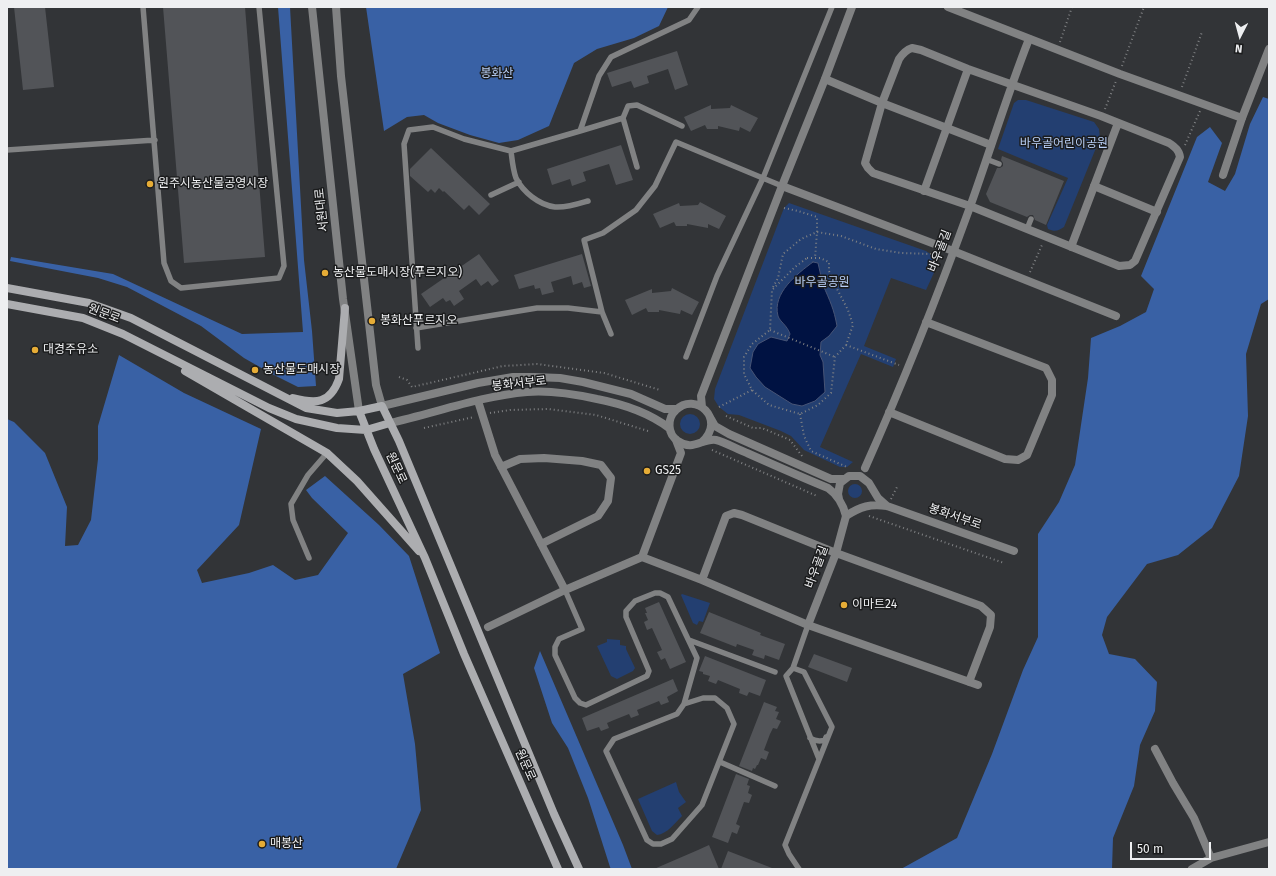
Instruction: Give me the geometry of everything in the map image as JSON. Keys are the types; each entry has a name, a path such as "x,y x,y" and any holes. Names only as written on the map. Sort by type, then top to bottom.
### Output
{"main road":[{"name":"원문로","path":"7,288 89,303 131,318 306,408 338,413 359,411 382,406 504,690 554,814 579,869"},
{"name":"원문로","path":"7,304 83,318 123,334 270,408 296,419 337,428 366,430 424,558 464,654 558,869"},
{"path":"279,394 310,402 326,399 336,387 339,379 345,308"},
{"path":"123,334 327,453 357,481 424,558"},
{"path":"359,411 366,430 390,422"}],"street":[{"name":"서원대로","path":"312,7 345,308 359,411"},
{"path":"336,7 341,76 376,385 382,406"},
{"path":"702,408 701,396 852,7"},
{"path":"948,7 963,10 1057,50 1242,118"},
{"name":"바우골길","path":"865,468 926,322 970,206 1029,39"},
{"path":"912,48 921,50 968,69 1012,84 1101,116 1169,143 1179,151 1180,156 1136,261 1130,265 1119,266 970,206 873,173 865,163 882,103 899,60 902,54 907,50 912,48"},
{"path":"1223,175 1242,118 1269,49"},
{"path":"924,191 968,69"},
{"path":"825,79 947,129 991,145"},
{"path":"1071,247 1118,123"},
{"path":"782,186 953,251 1116,316"},
{"path":"1094,186 1157,212"},
{"path":"889,412 1005,459 1018,460 1028,455 1052,395 1052,380 1046,368 926,322"},
{"name":"봉화서부로","path":"382,406 478,383 513,377 534,377 560,378 584,382 631,394 665,409 676,409"},
{"name":"봉화서부로","path":"390,422 478,401 527,392 553,392 575,394 636,409 655,418 669,428"},
{"path":"689,404 701,396"},
{"path":"478,401 495,455 565,590"},
{"path":"642,557 681,452 669,428 669,421 676,409 682,405 696,404 707,412 715,426 720,430 831,479 844,479 865,468 870,485 878,498 887,506"},
{"path":"681,452 699,444 707,438 710,432 710,418"},
{"path":"676,440 689,446 716,440 828,488 834,492 847,507 858,509 875,505 887,506"},
{"path":"501,467 520,459 544,458 582,461 601,465 611,478 608,501 598,516 541,544"},
{"path":"844,479 838,488 838,494 846,516 858,509 870,499 870,485 860,476 854,475"},
{"name":"봉화서부로","path":"887,506 1014,551"},
{"path":"702,580 726,516 734,513 742,515 836,553 980,606 991,615 990,627 969,682"},
{"name":"바우골길","path":"808,626 836,553 846,516"},
{"path":"488,627 565,590 642,557 702,580 808,626 978,685"},
{"path":"1155,749 1194,818 1210,858"},
{"path":"1192,869 1210,858 1269,842"}],"lane":[{"path":"143,7 164,263 171,281 181,288 279,278 284,266 259,7"},
{"path":"580,131 599,76 611,57 689,20 698,7"},
{"path":"686,357 717,276 763,178 832,7"},
{"path":"637,167 623,118 628,106 637,105 682,126"},
{"path":"418,348 404,144 410,130 433,127 464,139 511,151 623,118"},
{"path":"7,150 155,140"},
{"path":"611,334 602,312 584,240 603,233 636,210 655,186 676,142 782,186"},
{"path":"511,151 516,177 524,191 541,203 555,207 568,206 588,201"},
{"path":"986,159 999,164"},
{"path":"491,196 519,182"},
{"path":"1027,229 1031,219"},
{"path":"416,328 537,308 568,308 602,312"},
{"path":"309,558 293,520 291,504 308,475 327,453"},
{"path":"565,590 582,629 558,639 555,647 555,655 574,698 580,703 586,705 647,676 649,671 626,617 626,611 635,601 655,593 660,593 668,597 697,658 684,704 677,714 614,739 606,751 647,840 653,844 661,844 672,839 702,805 734,724 727,708 715,698 703,698 684,704"},
{"path":"808,626 793,668 786,676 819,758"},
{"path":"689,640 775,672"},
{"path":"793,668 804,672 832,727 785,845 799,869"},
{"path":"810,738 820,742 825,740 832,727"},
{"path":"720,762 774,786"}],"path":[{"path":"1057,50 1072,7"},
{"path":"1101,116 1120,74 1144,7"},
{"path":"1179,96 1202,32"},
{"path":"1180,156 1203,104"},
{"path":"784,208 798,210 816,217 817,232 815,258"},
{"path":"772,290 795,267 808,258 820,258 829,262 829,271 848,310 853,325 846,345 835,357 831,393 818,405 800,414 769,405 752,390 744,374 744,357 752,344 770,330 772,290 778,278 783,254 801,239 817,232 841,236 876,249 901,253 931,254"},
{"path":"1027,281 1045,236"},
{"path":"770,330 835,357"},
{"path":"846,345 899,365"},
{"path":"719,407 752,390"},
{"path":"424,428 510,410 548,409 596,415 648,431"},
{"path":"800,414 804,436 811,450 847,467"},
{"path":"726,416 753,428 762,428 790,440 803,457"},
{"path":"712,450 817,496"},
{"path":"858,509 1004,563"}],"green space":[{"path":"278,7 290,7 304,260 312,331 316,386 298,387 272,374 244,358 201,326 127,287 98,278 10,261 11,257 113,274 242,334 303,332"},
{"name":"봉화산","path":"366,7 668,7 659,26 634,38 597,49 574,63 549,126 518,140 499,143 470,135 438,123 424,115 407,117 384,131"},
{"path":"1263,97 1269,99 1269,299 1261,304 1246,354 1248,416 1239,476 1212,528 1178,555 1147,564 1107,617 1102,635 1109,654 1135,659 1157,682 1155,711 1140,745 1134,786 1113,838 1112,869 901,869 957,838 992,754 1023,670 1038,637 1038,534 1059,502 1075,465 1088,378 1091,338 1120,326 1146,312 1154,289 1141,276 1197,137 1210,127 1222,143 1208,182 1225,191 1235,174 1250,124"},
{"name":"바우골어린이공원","path":"1018,100 1026,100 1094,122 1099,129 1100,138 1064,227 1055,231 1048,229 1047,225 1068,178 998,149 1014,103"},
{"name":"바우골공원","path":"789,203 926,251 935,257 938,264 926,290 891,278 864,346 896,359 893,367 861,354 820,447 853,462 847,467 840,467 804,450 791,436 781,431 739,415 728,414 719,407 714,399 715,389 784,208"},
{"path":"119,355 184,393 261,429 239,525 197,570 202,583 249,573 273,565 295,580 318,575 348,533 312,498 306,490 325,476 379,525 409,556 440,653 403,674 415,744 421,810 396,869 7,869 7,419 14,422 45,453 67,507 65,546 78,545 91,520 98,459 98,426"},
{"path":"686,414 694,414 700,420 700,428 694,434 686,434 680,428 680,420"},
{"path":"852,484 858,484 862,488 862,494 858,498 852,498 848,494 848,488"},
{"path":"682,594 710,603 703,622 699,621 697,625 693,623 681,595"},
{"path":"607,639 620,640 620,645 626,646 635,668 633,671 617,679 611,676 597,646 607,642"},
{"path":"540,651 632,869 611,869 610,867 588,798 568,748 552,723 534,668"},
{"path":"676,782 679,792 686,802 678,808 682,816 664,833 657,835 652,831 638,799"}],"shaded area":[{"path":"813,262 818,263 823,285 830,301 837,326 829,336 821,342 820,355 823,362 825,392 815,401 802,406 792,404 765,387 750,368 753,352 758,344 771,337 787,341 790,334 778,316 777,308 779,300 782,292 793,278"}],"building":[{"path":"14,7 45,7 54,87 23,90"},
{"path":"163,7 245,7 265,257 184,263"},
{"path":"677,51 688,85 675,90 668,69 647,76 649,83 634,88 631,81 612,87 607,73"},
{"path":"711,105 711,109 730,108 731,105 758,118 750,132 740,127 739,131 718,126 718,129 707,129 705,125 691,131 684,117"},
{"path":"621,145 633,180 616,185 609,164 583,172 586,181 572,186 570,179 552,185 547,169"},
{"path":"431,148 490,204 479,215 469,205 464,210 439,188 435,193 431,189 428,192 410,176 410,169"},
{"path":"1002,156 1064,181 1046,225 1035,220 1033,215 1027,217 990,202 986,194 997,168 1003,166 1001,160"},
{"path":"700,202 726,216 719,229 708,224 708,228 687,224 687,226 676,226 674,222 660,228 653,214 679,203 680,206 698,205"},
{"path":"479,254 499,281 492,286 488,281 481,286 476,279 459,291 464,299 454,306 450,300 446,302 443,298 430,307 421,294"},
{"path":"582,254 591,286 584,288 582,282 573,285 571,276 551,282 554,292 542,295 540,288 535,289 534,285 519,289 514,275"},
{"path":"672,288 699,302 692,315 681,310 680,314 659,310 659,312 648,312 646,308 632,315 625,300 652,289 652,293 671,291"},
{"path":"659,602 686,662 670,669 665,658 661,660 657,652 662,650 652,628 647,630 644,622 648,620 645,613 647,613 645,608"},
{"path":"709,612 761,633 760,635 785,644 779,660 765,655 764,659 752,655 754,650 737,644 736,647 700,633"},
{"path":"814,654 852,668 847,682 808,667"},
{"path":"705,656 766,680 760,696 749,692 747,696 739,693 740,689 718,680 716,684 708,681 710,676 699,671"},
{"path":"673,679 678,691 667,697 669,702 661,705 659,701 637,710 639,715 631,718 629,714 614,720 607,723 609,728 601,731 599,727 587,731 582,718"},
{"path":"764,702 777,707 775,711 779,712 776,719 781,721 777,729 773,728 770,734 764,750 769,752 766,760 761,758 758,765 755,769 753,768 752,771 739,766"},
{"path":"736,774 749,779 747,785 750,786 748,793 752,795 749,803 744,802 736,824 740,826 737,834 732,832 728,843 712,837"},
{"path":"709,845 719,869 654,869 698,850"},
{"path":"728,851 772,868 772,869 721,869"}],"place":[{"name":"원주시농산물공영시장","path":"150,184"},
{"name":"농산물도매시장(푸르지오)","path":"325,273"},
{"name":"봉화산푸르지오","path":"372,321"},
{"name":"대경주유소","path":"35,350"},
{"name":"농산물도매시장","path":"255,370"},
{"name":"GS25","path":"647,471"},
{"name":"이마트24","path":"844,605"},
{"name":"매봉산","path":"262,844"}]}
